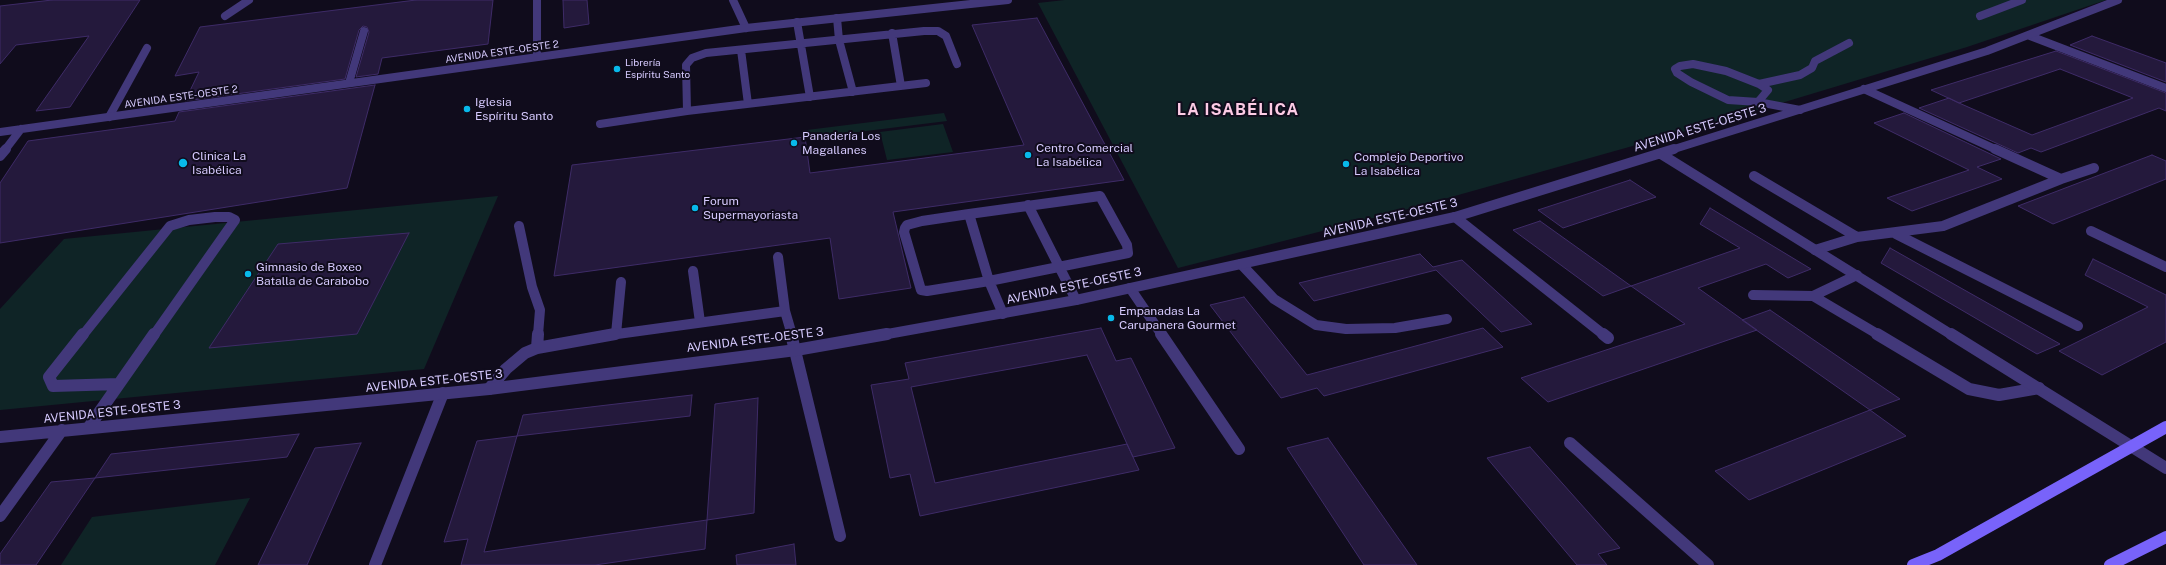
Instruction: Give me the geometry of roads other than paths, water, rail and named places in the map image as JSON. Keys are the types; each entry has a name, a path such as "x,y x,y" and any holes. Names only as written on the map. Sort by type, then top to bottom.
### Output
{"main road":[{"path":"1913,565 1938,555 2166,427"},
{"path":"2110,565 2166,537"}],"street":[{"path":"225,16 249,0"},
{"path":"537,0 537,57"},
{"path":"733,0 746,28"},
{"name":"AVENIDA ESTE-OESTE 2","path":"0,132 746,28 955,3 1008,0"},
{"path":"1980,16 2022,0"},
{"name":"AVENIDA ESTE-OESTE 3","path":"0,437 89,427 489,389 796,350 1076,300 1455,217 1661,154 2030,36 2115,0"},
{"path":"836,18 839,40 853,92"},
{"path":"797,22 810,97"},
{"path":"349,83 364,31"},
{"path":"687,111 686,65 692,58 706,53 839,40 892,33 938,31 946,36 957,64"},
{"path":"892,33 901,86"},
{"path":"2030,36 2166,88"},
{"path":"1759,84 1800,74 1812,68 1815,61 1849,42"},
{"path":"109,117 147,48"},
{"path":"741,50 748,104"},
{"path":"1758,102 1768,90 1759,84 1726,71 1693,64 1680,66 1675,69 1677,73 1691,82 1728,100 1758,102 1800,110"},
{"path":"600,124 687,111 926,83"},
{"path":"1864,89 2061,179"},
{"path":"0,156 20,130"},
{"path":"1661,154 2166,468"},
{"path":"1815,250 1858,237 1896,234 1943,226 2061,179 2094,168"},
{"path":"1754,176 1858,237"},
{"path":"1100,196 1127,245 1128,253 989,281 927,291 921,290 904,232 907,225 922,221 1028,204 1100,196"},
{"path":"1028,204 1076,300"},
{"path":"969,214 989,281 1003,314"},
{"path":"89,427 235,220 229,217 215,217 190,220 170,226 49,377 53,386 119,384"},
{"path":"1455,217 1608,338"},
{"path":"519,226 532,287 540,310 537,348"},
{"path":"2091,231 2166,267"},
{"path":"1896,234 2078,326"},
{"path":"778,257 785,311 796,350 840,536"},
{"path":"1241,264 1274,299 1316,325 1346,329 1395,328 1447,319"},
{"path":"693,271 700,322"},
{"path":"1753,295 1813,296 1857,275"},
{"path":"616,334 621,282"},
{"path":"1130,288 1239,449"},
{"path":"1813,296 1969,389 1999,395 2039,388"},
{"path":"489,389 506,369 526,353 537,348 616,334 785,311"},
{"path":"375,565 443,393"},
{"path":"0,516 62,430"},
{"path":"1570,443 1708,565"}],"place":[{"name":"Librería Espíritu Santo","path":"617,69"},
{"name":"Iglesia Espíritu Santo","path":"467,109"},
{"name":"Panadería Los Magallanes","path":"794,143"},
{"name":"Centro Comercial La Isabélica","path":"1028,155"},
{"name":"Clinica La Isabélica","path":"183,163"},
{"name":"Complejo Deportivo La Isabélica","path":"1346,164"},
{"name":"Forum Supermayoriasta","path":"695,208"},
{"name":"Gimnasio de Boxeo Batalla de Carabobo","path":"248,274"},
{"name":"Empanadas La Carupanera Gourmet","path":"1111,318"}],"district":[{"name":"LA ISABÉLICA","path":"1238,110"}]}
